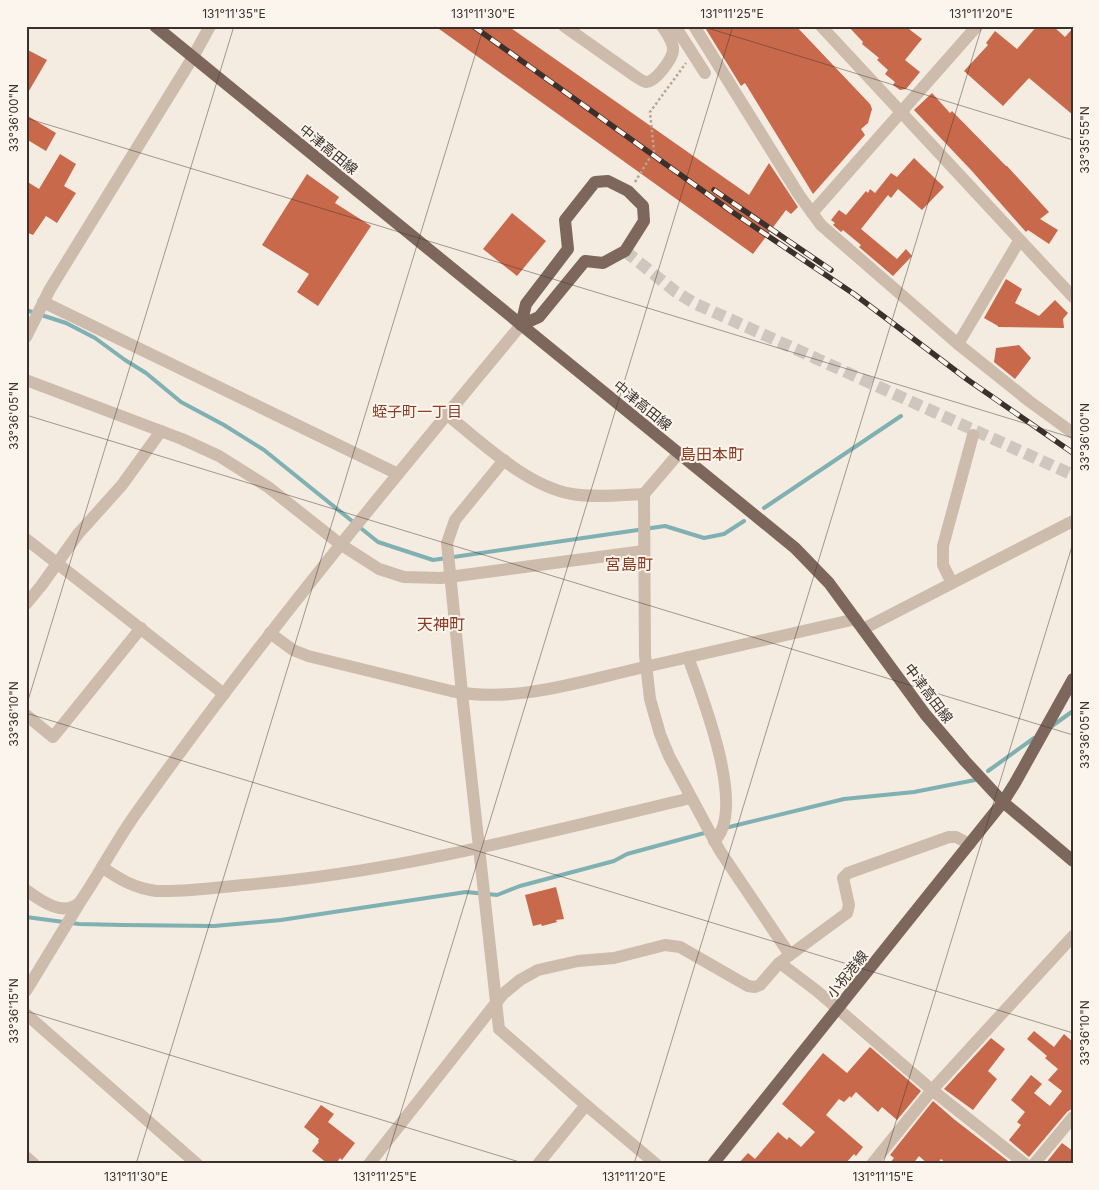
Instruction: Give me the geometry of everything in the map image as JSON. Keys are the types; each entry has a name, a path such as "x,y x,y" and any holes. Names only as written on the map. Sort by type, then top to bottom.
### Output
{"main road":[{"name":"中津高田線","path":"155,26 769,526 815,567 925,714 965,761 1003,802 1073,861"},
{"path":"608,181 628,192 643,206 644,222 625,251 603,263 585,261 539,317 521,325 526,304 568,249 565,220 595,182 608,181"},
{"path":"1003,802 1073,679"},
{"name":"小祝港線","path":"713,1164 1003,802"}],"street":[{"path":"26,337 42,304 210,26"},
{"path":"564,26 646,82 659,74 673,54 672,44 662,26"},
{"path":"675,26 705,72"},
{"path":"694,26 821,225 958,344 1029,401 1073,432"},
{"path":"821,26 1073,297"},
{"path":"812,213 977,26"},
{"path":"958,344 1019,240"},
{"path":"42,304 398,474"},
{"path":"26,991 136,813 224,694 340,544 521,325"},
{"path":"26,380 201,446 251,475 340,544 388,573 414,578 450,577 644,551"},
{"path":"446,414 531,480 561,491 594,496 644,494"},
{"path":"26,604 78,534 122,485 161,431"},
{"path":"952,583 944,569 943,546 973,435"},
{"path":"679,453 644,494 646,666 650,699 660,734 669,756 714,841 785,959 932,1090 1026,1164"},
{"path":"504,460 459,514 451,529 447,543 478,848 499,1029 656,1164"},
{"path":"270,633 293,650 308,656 462,693 497,696 521,693 688,657 859,624 952,583 1073,521"},
{"path":"26,539 224,694"},
{"path":"26,715 53,737 140,628"},
{"path":"688,657 716,741 723,772 725,814 722,829 714,841"},
{"path":"102,867 133,886 163,892 314,878 380,868 478,848 691,798"},
{"path":"369,1164 503,994 520,980 538,970 578,961 614,958 665,945 675,945 752,987 760,985 785,959 848,914 843,878 848,873 949,837 956,837 970,844"},
{"path":"26,890 49,905 62,908 74,907 83,898"},
{"path":"872,1164 932,1090 1073,936"},
{"path":"26,1014 197,1164"},
{"path":"538,1164 586,1105"},
{"path":"1034,1164 1073,1117"},
{"path":"26,1158 34,1164"}],"path":[{"path":"628,192 654,151 650,112 687,60"}],"building":[{"path":"435,26 508,26 749,195 769,163 798,207 791,214 786,210 753,254"},
{"path":"704,26 796,26 870,104 872,109 868,123 861,129 865,135 813,194 745,83 741,86"},
{"path":"848,26 905,26 922,39 905,60 920,72 906,89 900,90 893,85 895,82 885,74 888,70 877,60 879,58 862,44 863,42"},
{"path":"1037,26 1053,26 1065,37 1073,28 1073,115 1029,78 1003,106 964,71 988,45 986,43 995,31 1017,49"},
{"path":"26,49 47,60 26,96"},
{"path":"932,93 950,113 952,111 1007,166 1049,212 1040,219 1058,230 1049,244 1028,230 1026,232 914,110"},
{"path":"26,115 56,133 46,151 26,139"},
{"path":"60,154 76,164 64,186 76,193 57,223 46,216 33,235 26,232 26,181 39,189"},
{"path":"914,158 944,187 922,210 898,189 891,198 888,195 861,229 897,259 906,249 912,256 893,276 859,247 861,245 843,230 841,232 833,225 835,223 831,220 839,210 846,215 866,191 868,193 870,189 875,193 891,173 897,177"},
{"path":"307,174 339,197 335,203 371,226 318,306 297,292 309,274 262,245"},
{"path":"512,213 546,241 517,276 483,249"},
{"path":"1006,279 1022,289 1015,303 1039,316 1055,300 1068,313 1063,319 1064,328 998,327 984,318"},
{"path":"1019,345 1031,358 1015,379 994,362 996,348"},
{"path":"556,887 564,919 542,926 541,924 533,926 525,895"},
{"path":"1034,1031 1054,1047 1064,1034 1073,1042 1073,1108 1067,1112 1029,1157 1009,1140 1021,1125 1017,1122 1025,1112 1011,1100 1031,1075 1042,1084 1034,1093 1050,1106 1062,1091 1048,1080 1058,1069 1045,1058 1047,1056 1027,1039"},
{"path":"991,1038 1005,1049 988,1071 997,1079 973,1110 944,1089"},
{"path":"870,1047 921,1091 897,1120 882,1107 878,1112 856,1092 844,1102 839,1099 826,1115 863,1147 856,1156 854,1154 845,1164 738,1164 748,1153 755,1159 778,1132 787,1140 789,1137 801,1147 815,1132 782,1104 823,1053 847,1073"},
{"path":"933,1101 1012,1164 947,1164 941,1159 937,1164 928,1164 919,1156 913,1164 889,1164 894,1158 890,1155"},
{"path":"321,1105 334,1114 328,1122 355,1143 342,1160 340,1158 336,1164 328,1164 312,1151 319,1142 319,1139 304,1127"},
{"path":"1062,1143 1073,1151 1073,1164 1045,1164"}],"waterway":[{"path":"26,310 66,323 95,338 146,373 181,402 224,425 264,450 378,542 433,560 665,526 704,538 724,534 744,521"},
{"path":"764,508 901,416"},
{"path":"1052,726 1073,711"},
{"path":"988,771 1034,738"},
{"path":"725,828 844,799 914,792 975,780"},
{"path":"26,917 79,924 214,926 281,920 466,892 497,895 520,886 614,861 627,854 708,832"}],"tunnel":[{"path":"625,251 676,292 694,303 1073,475"}],"railway":[{"path":"473,26 731,211 854,294 968,380 1073,453"},
{"path":"714,190 831,270"}],"district":[{"name":"蛭子町一丁目","path":"417,411"},
{"name":"島田本町","path":"712,454"},
{"name":"宮島町","path":"629,564"},
{"name":"天神町","path":"441,624"}]}
